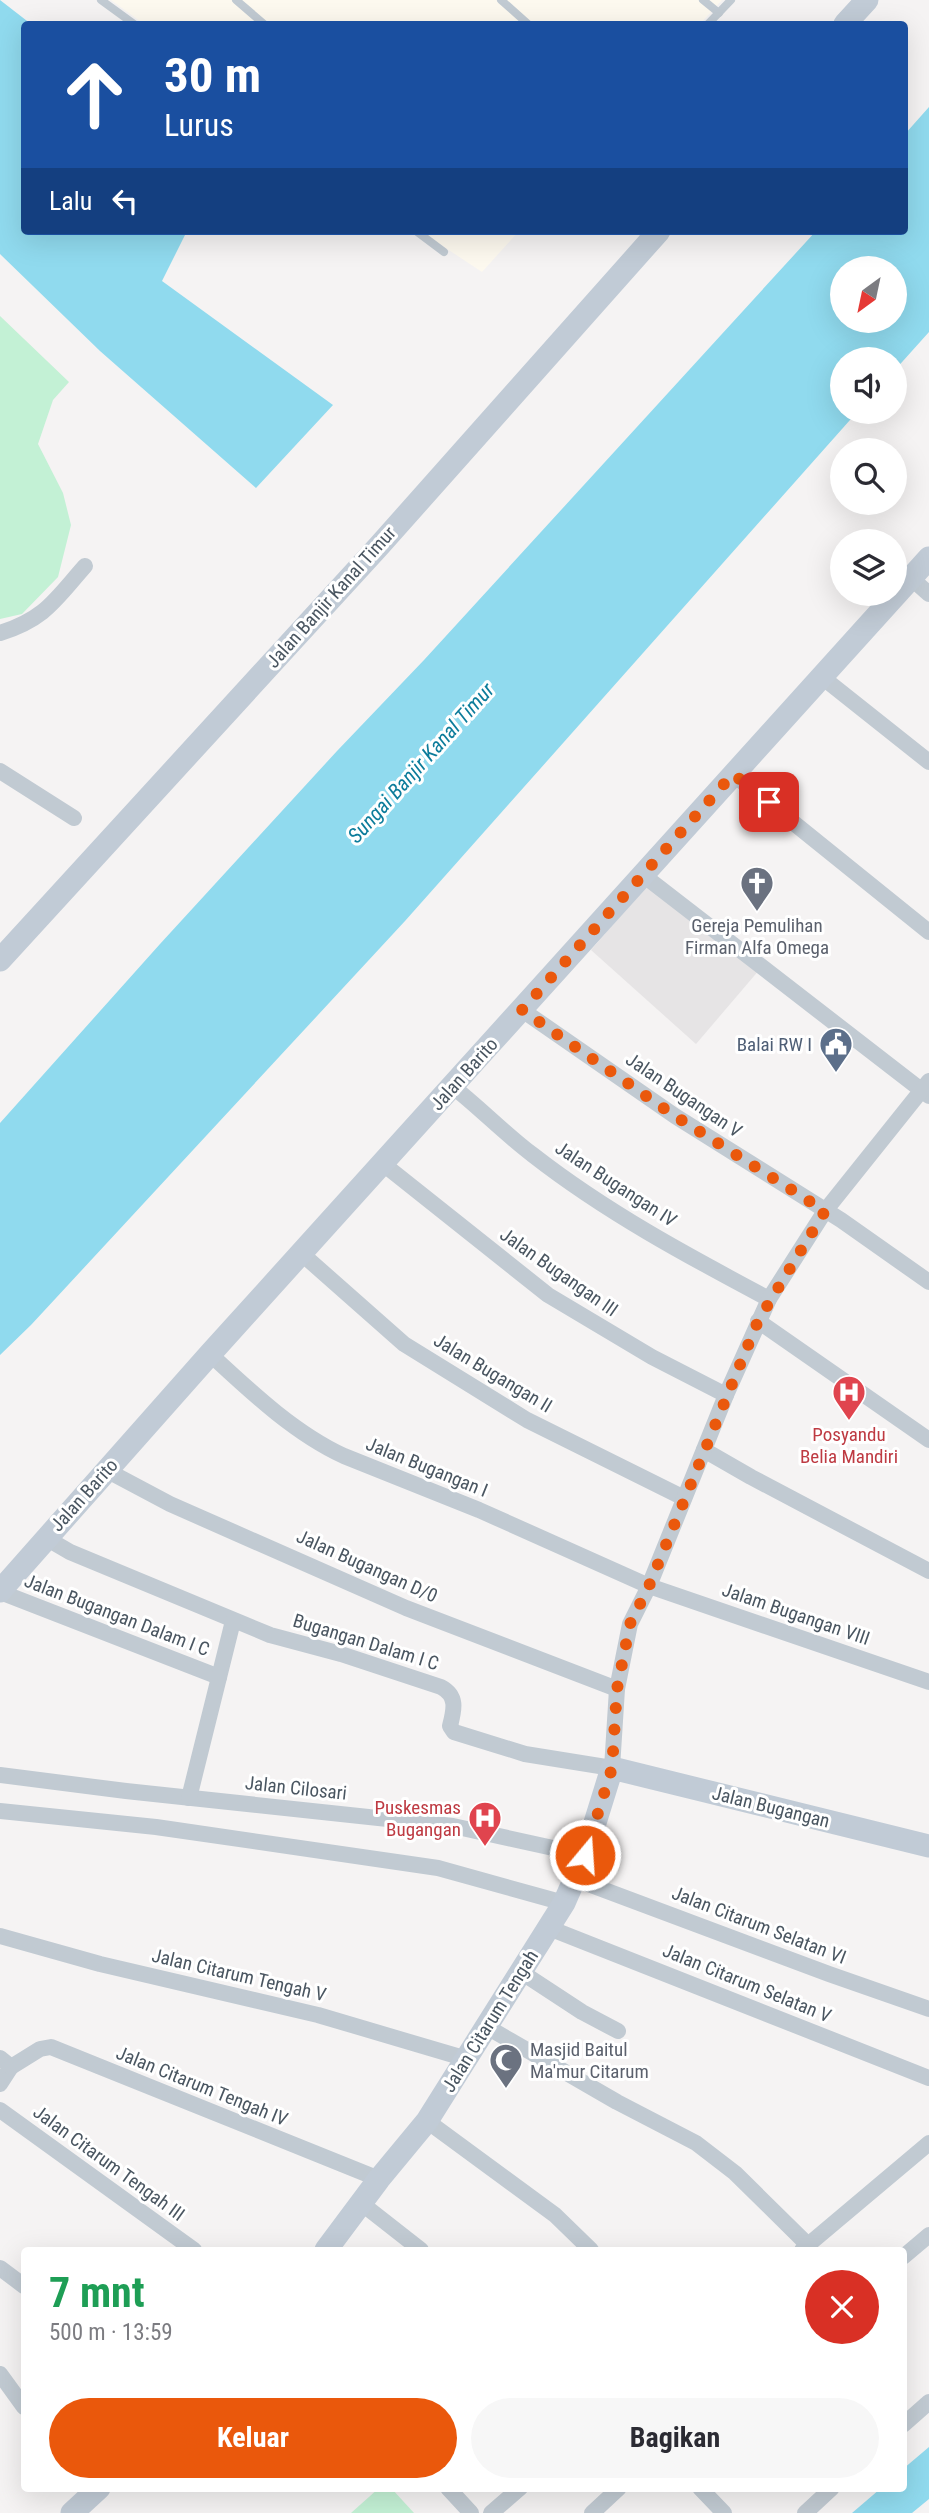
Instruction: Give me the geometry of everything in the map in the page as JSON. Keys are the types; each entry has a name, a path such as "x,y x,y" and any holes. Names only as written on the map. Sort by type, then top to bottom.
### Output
{"street":[{"path":"848,21 867,0"},
{"name":"Jalan Banjir Kanal Timur","path":"0,960 379,546 655,235"},
{"name":"Jalan Barito","path":"0,1592 210,1353 929,558"},
{"path":"0,633 26,624 43,614 85,566"},
{"path":"911,578 929,593"},
{"path":"822,677 929,762"},
{"path":"0,771 74,818"},
{"path":"733,774 929,932"},
{"path":"612,1768 617,1689 630,1624 649,1586 758,1321 825,1211 927,1090 643,875"},
{"name":"Jalan Bugangan V","path":"522,1010 675,1116 825,1211 929,1282"},
{"name":"Jalan Bugangan IV","path":"452,1086 533,1155 587,1194 697,1260 769,1299"},
{"name":"Jalan Bugangan III","path":"382,1163 548,1295 640,1350 726,1395"},
{"name":"Jalan Bugangan II","path":"301,1253 404,1345 527,1420 684,1498"},
{"path":"758,1321 929,1440"},
{"name":"Jalan Bugangan I","path":"210,1353 229,1373 300,1431 325,1447 479,1510 649,1586"},
{"path":"704,1450 773,1490 929,1571"},
{"name":"Jalan Bugangan D/0","path":"106,1470 170,1504 405,1608 617,1689"},
{"name":"Jalan Bugangan Dalam I C","path":"46,1538 71,1552 233,1621"},
{"name":"Jalam Bugangan VIII","path":"649,1586 929,1682"},
{"name":"Jalan Bugangan Dalam I C","path":"0,1592 219,1677"},
{"path":"189,1798 233,1621"},
{"name":"Bugangan Dalam I C","path":"233,1621 446,1689 452,1695 454,1704 450,1726 454,1732 525,1754 612,1768"},
{"name":"Jalan Bugangan","path":"612,1768 929,1846"},
{"name":"Jalan Citarum Tengah","path":"328,2247 427,2121 564,1903 585,1855 612,1768"},
{"name":"Jalan Cilosari","path":"0,1775 159,1811 438,1868 564,1903"},
{"name":"Jalan Cilosari","path":"0,1811 159,1811 189,1798 453,1826 585,1855"},
{"name":"Jalan Citarum Selatan VI","path":"575,1879 929,2009"},
{"name":"Jalan Citarum Selatan V","path":"549,1928 929,2078"},
{"name":"Jalan Citarum Tengah V","path":"0,1937 100,1964 318,2015 467,2059"},
{"path":"521,1972 582,2012 618,2031"},
{"path":"487,2027 617,2102 696,2143 735,2173 804,2247"},
{"name":"Jalan Citarum Tengah IV","path":"6,2063 51,2047 379,2179"},
{"path":"0,2084 6,2063"},
{"name":"Jalan Citarum Tengah III","path":"0,2110 190,2247"},
{"path":"427,2121 555,2215 588,2247"},
{"path":"806,2247 929,2143"},
{"path":"361,2203 417,2247"},
{"path":"907,2254 929,2235"},
{"path":"0,2268 21,2284"},
{"path":"0,2374 21,2403"},
{"path":"907,2421 929,2402"},
{"path":"72,2513 92,2492"},
{"path":"452,2492 471,2513"},
{"path":"491,2513 515,2492"},
{"path":"592,2513 615,2492"},
{"path":"704,2492 724,2513"},
{"path":"805,2513 828,2492"}],"lane":[{"path":"101,0 130,21"},
{"path":"236,0 260,21"},
{"path":"501,0 525,21"},
{"path":"703,0 719,13"},
{"path":"711,21 731,0"},
{"path":"421,235 444,252"}],"shaded area":[{"path":"111,0 722,0 703,21 140,21"},
{"path":"426,235 515,235 482,272"},
{"path":"649,883 760,969 696,1044 591,950"}],"green space":[{"path":"0,316 69,382 53,400 38,444 63,493 71,525 58,577 22,614 0,619"},
{"path":"375,2492 395,2492 414,2513 351,2513"}],"water":[{"path":"0,0 27,21 21,21 21,235 185,235 162,281 333,405 256,488 100,351 0,254"},
{"name":"Sungai Banjir Kanal Timur","path":"929,107 929,332 907,357 907,347 830,347 830,424 846,424 834,438 830,438 830,443 405,921 31,1325 0,1355 0,1123 337,751 424,660 812,235 908,235 908,131"},
{"path":"929,2447 929,2499 912,2513 852,2513 876,2492 907,2492 907,2466"}],"place":[{"name":"Gereja Pemulihan Firman Alfa Omega","path":"757,913"},
{"name":"Balai RW I","path":"836,1074"},
{"name":"Posyandu Belia Mandiri","path":"849,1422"},
{"name":"Puskesmas Bugangan","path":"485,1848"},
{"name":"Masjid Baitul Ma'mur Citarum","path":"506,2090"}],"route":[{"path":"585,1855 612,1768 617,1689 630,1624 649,1586 758,1321 825,1211 675,1116 522,1010 733,774 769,802"}]}
